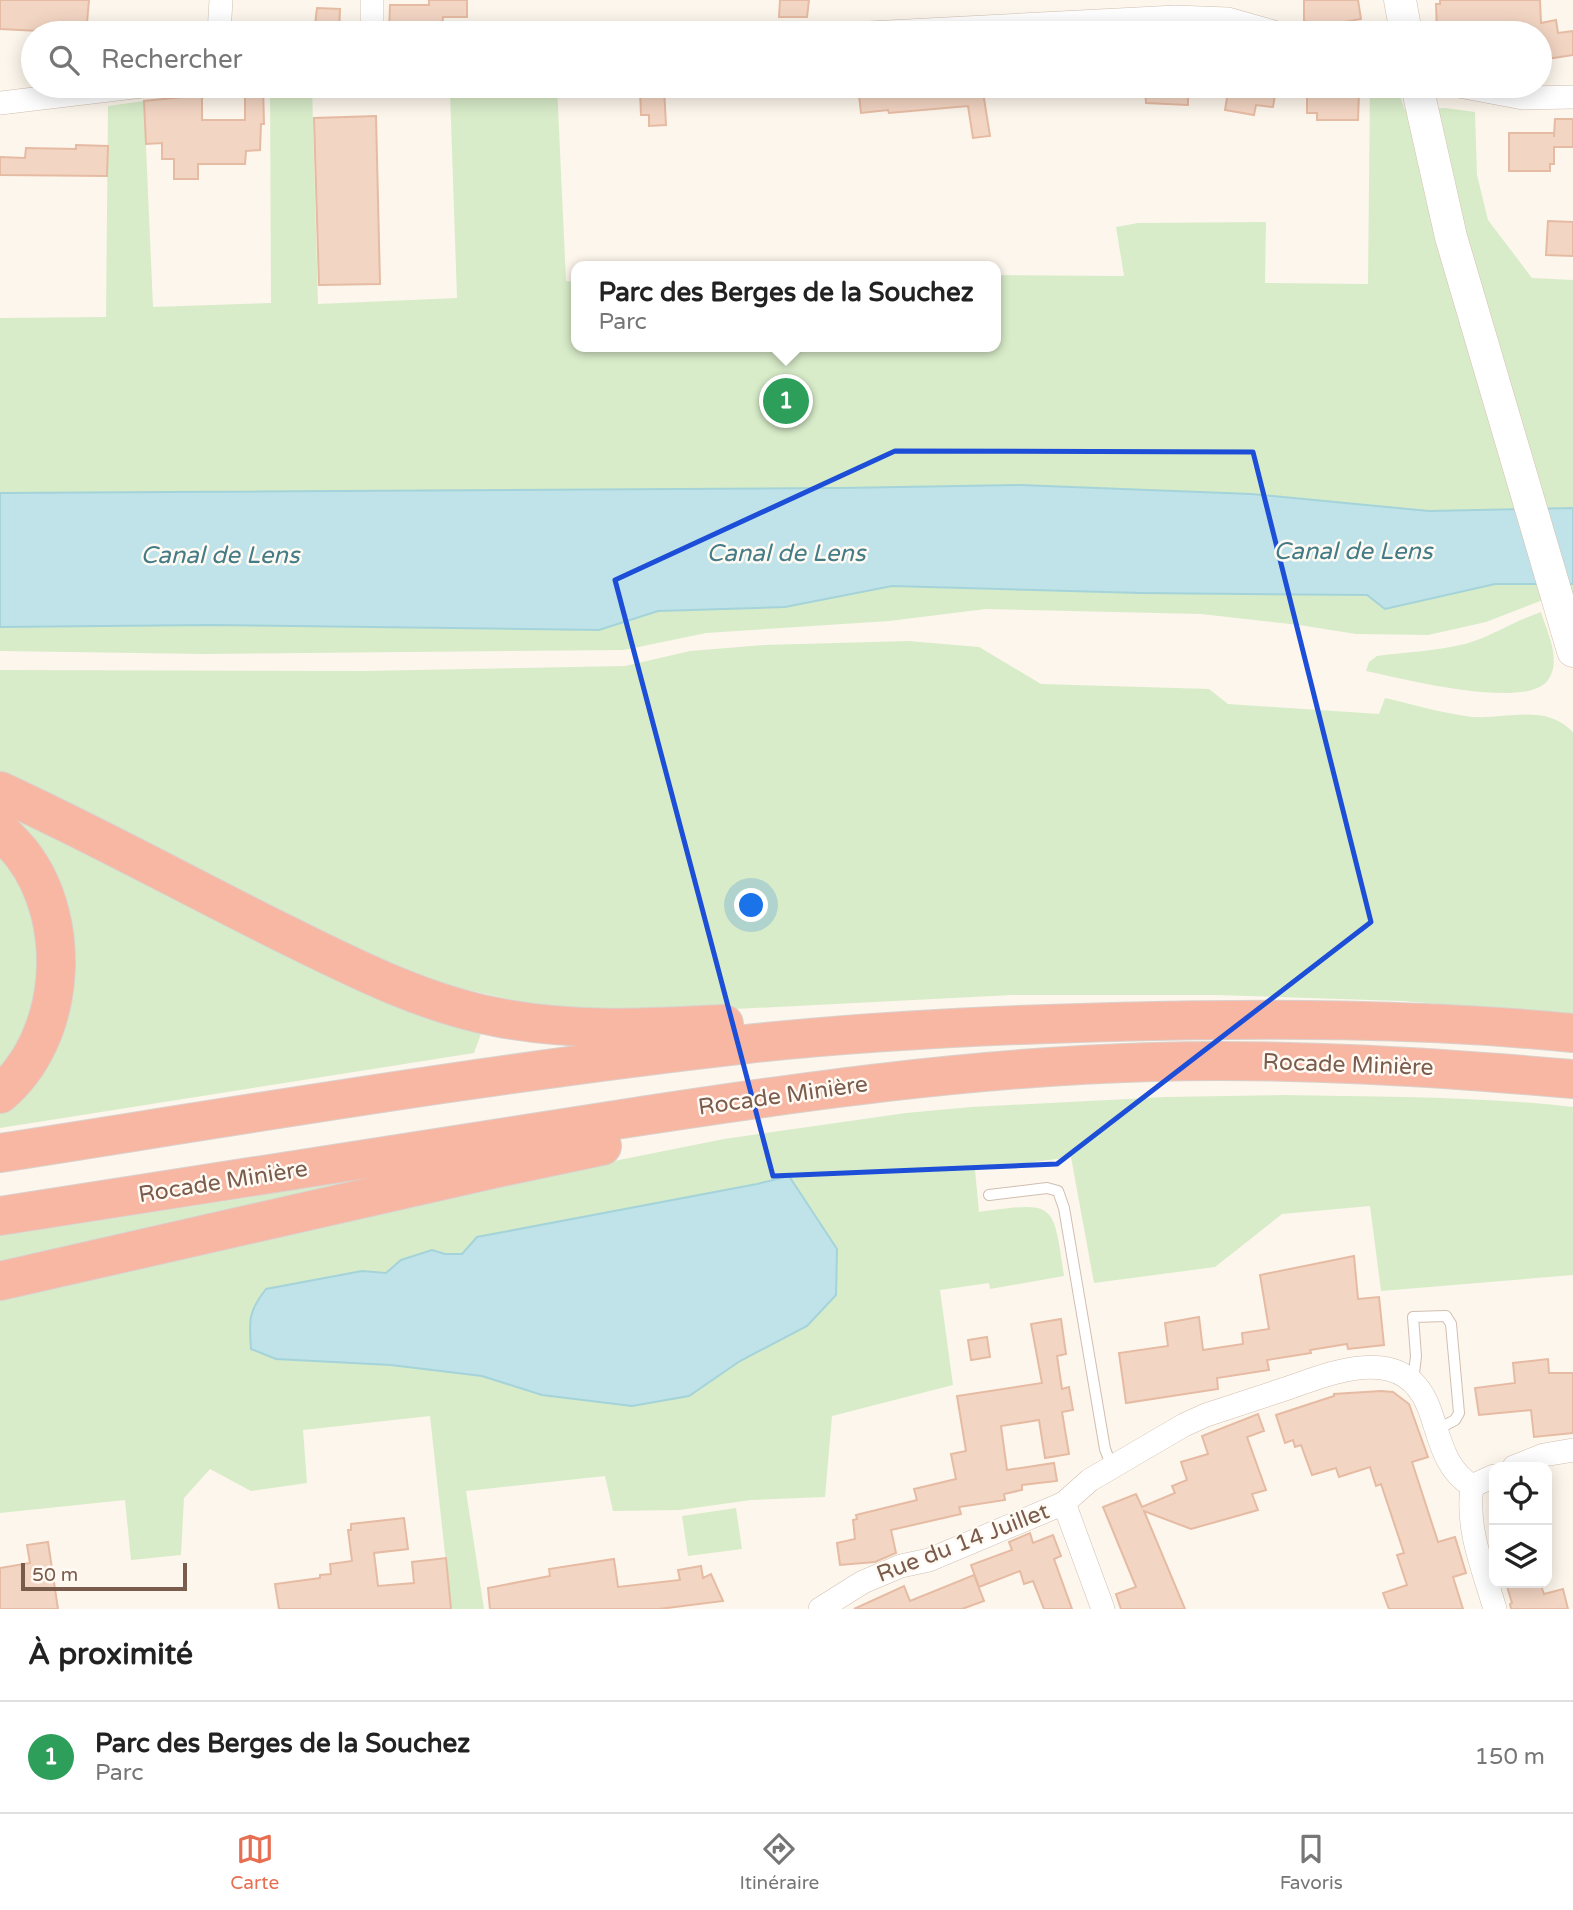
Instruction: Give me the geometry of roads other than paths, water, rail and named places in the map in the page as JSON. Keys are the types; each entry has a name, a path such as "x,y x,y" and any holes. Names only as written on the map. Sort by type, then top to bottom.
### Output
{"highway":[{"path":"0,791 371,975 407,990 493,1017 550,1025 591,1027 705,1025 856,1017 898,1031"},
{"path":"0,830 23,855 41,890 52,925 56,980 51,1006 29,1062 0,1094"},
{"name":"Rocade Minière","path":"0,1153 572,1065 752,1044 898,1031 1006,1025 1249,1020 1442,1024 1573,1033"},
{"name":"Rocade Minière","path":"0,1216 547,1130 897,1080 1124,1063 1243,1062 1446,1068 1573,1079"},
{"path":"0,1281 493,1168 713,1123 799,1109 897,1080"}],"street":[{"path":"220,21 221,0"},
{"path":"372,0 372,21"},
{"path":"1400,0 1404,21"},
{"path":"1099,21 1176,17 1235,21"},
{"path":"1552,97 1573,97"},
{"path":"0,103 42,98"},
{"path":"1420,98 1451,237 1573,650"},
{"name":"Rue du 14 Juillet","path":"820,1609 854,1586 901,1566 929,1560 1064,1503 1077,1489 1112,1467 1184,1424 1206,1415 1343,1369 1377,1367 1391,1370 1413,1382"},
{"path":"1413,1382 1428,1405 1441,1447 1450,1464 1458,1475 1472,1486"},
{"path":"1526,1462 1544,1455 1573,1450"},
{"path":"1472,1486 1489,1478"},
{"path":"1472,1486 1471,1531 1496,1609"},
{"path":"1064,1503 1103,1609"}],"lane":[{"path":"989,1195 1047,1188 1058,1191 1064,1208 1105,1449 1112,1467"},
{"path":"1413,1382 1416,1356 1412,1317 1446,1317 1451,1324 1459,1413 1455,1420 1436,1430"}],"water":[{"name":"Canal de Lens","path":"1020,485 1251,494 1429,511 1573,508 1573,584 1495,584 1385,609 1367,595 1141,593 892,586 785,607 658,611 599,630 210,625 0,627 0,493"},
{"path":"789,1176 837,1249 836,1295 807,1326 740,1361 689,1396 632,1406 542,1395 482,1376 391,1365 276,1359 251,1349 251,1317 266,1289 362,1271 386,1273 401,1260 432,1250 445,1254 462,1254 477,1237"}],"place":[{"name":"Parc des Berges de la Souchez","path":"786,401"}]}
